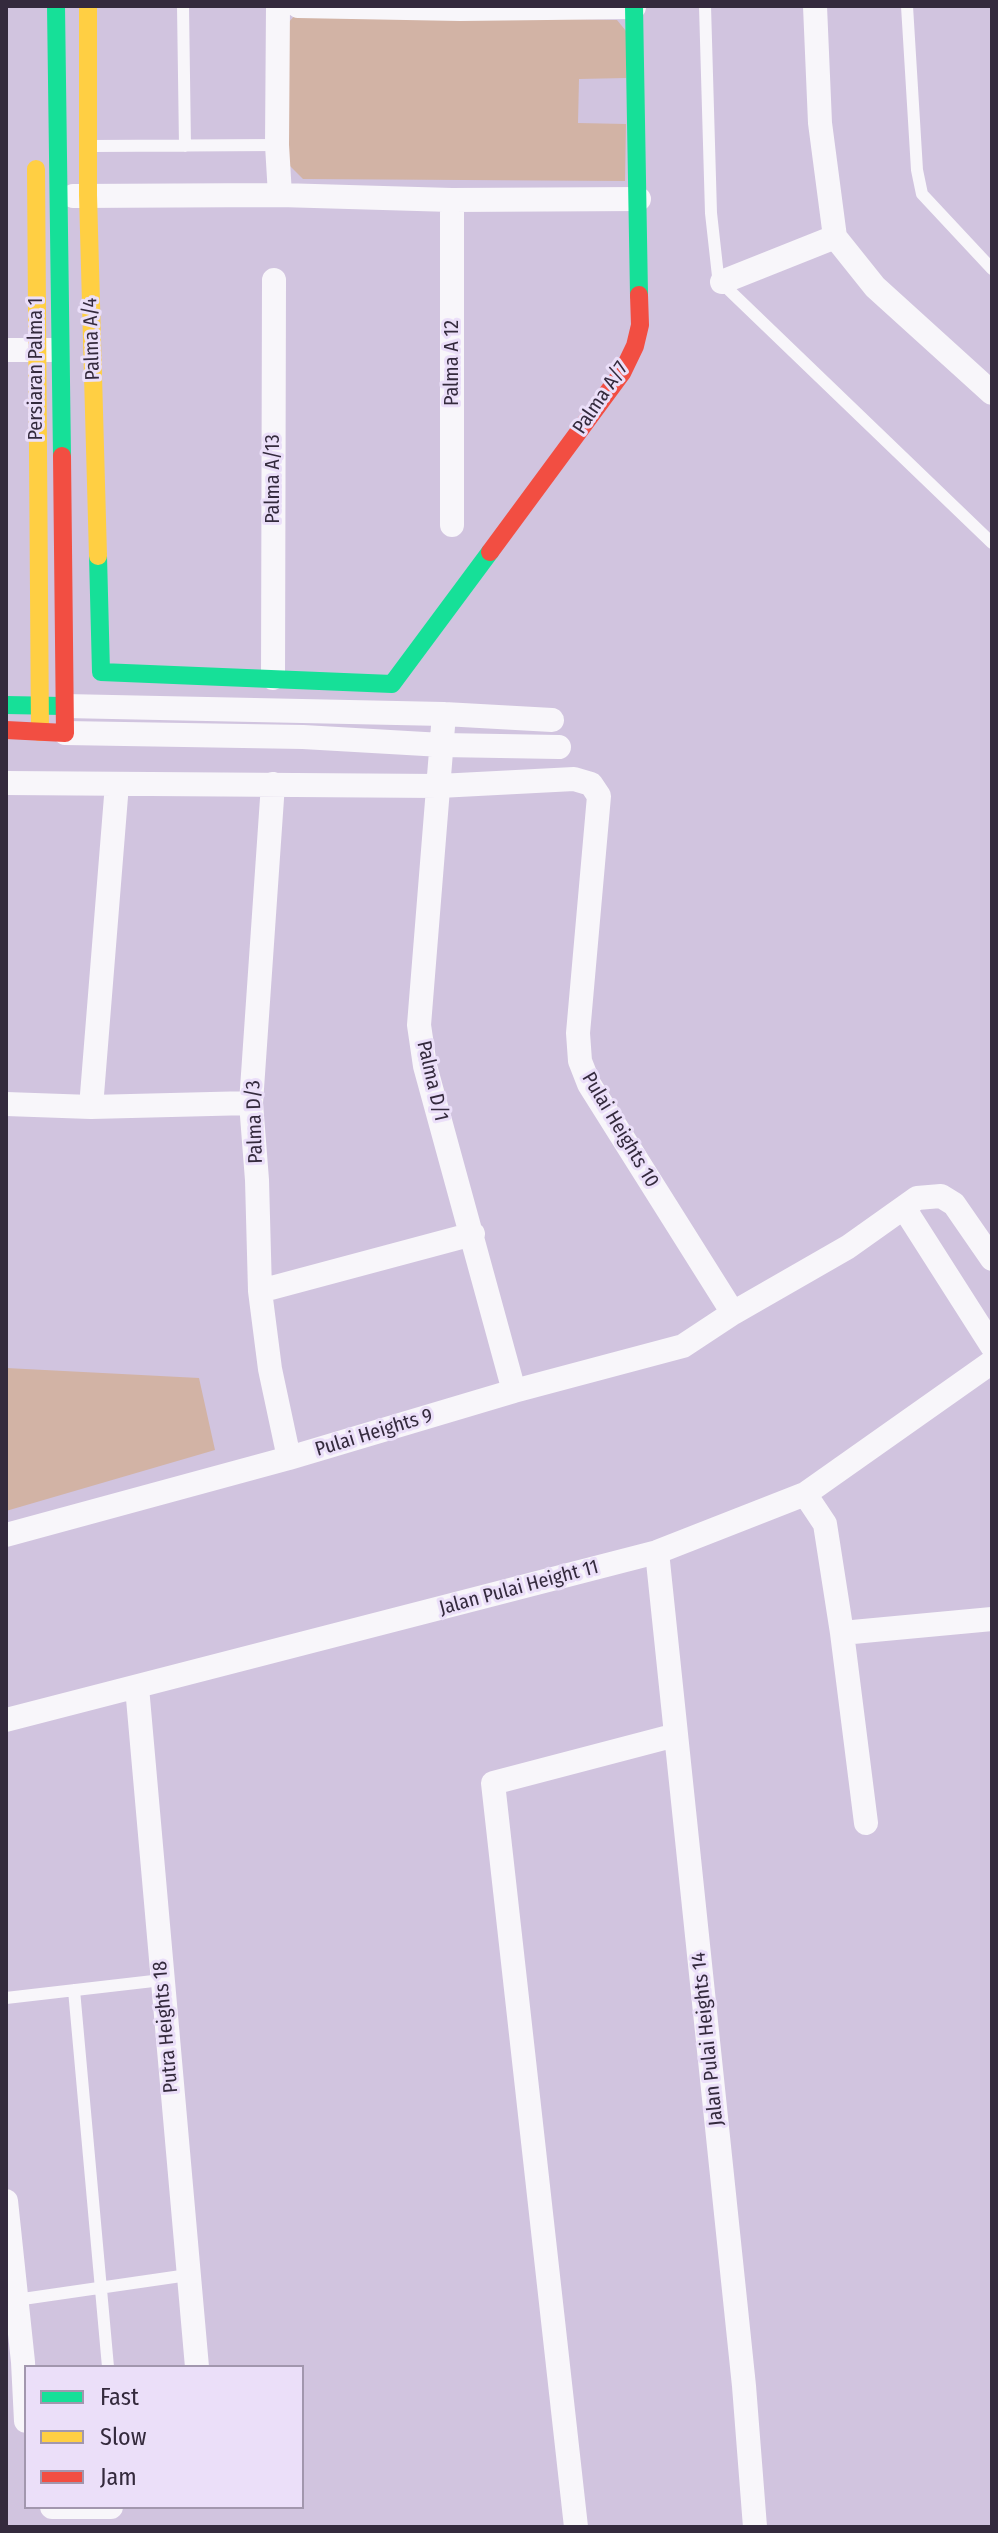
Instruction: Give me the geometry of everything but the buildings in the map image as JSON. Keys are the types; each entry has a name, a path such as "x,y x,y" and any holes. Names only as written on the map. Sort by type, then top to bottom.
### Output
{"street":[{"path":"56,6 48,195 61,350 65,733"},
{"name":"Palma A/4","path":"88,6 87,147 101,672 273,678"},
{"path":"278,6 277,145 280,195"},
{"path":"298,6 634,7"},
{"path":"815,6 820,123 835,237 875,287 992,393"},
{"name":"Palma A/7","path":"273,678 392,684 622,373 635,346 640,325 634,7"},
{"name":"Persiaran Palma 1","path":"36,146 48,195 36,349 40,732"},
{"path":"48,195 639,199"},
{"name":"Palma A 12","path":"452,200 452,525"},
{"path":"722,282 835,237"},
{"name":"Palma A/13","path":"273,678 274,280"},
{"path":"6,350 61,350"},
{"path":"6,705 444,714 552,720"},
{"name":"Palma D/1","path":"444,714 419,1025 425,1066 514,1391"},
{"path":"6,730 559,747"},
{"name":"Pulai Heights 10","path":"439,786 574,779 591,784 599,796 578,1033 580,1061 589,1084 733,1313"},
{"path":"6,783 439,786"},
{"path":"91,1107 117,784"},
{"name":"Palma D/3","path":"273,784 251,1103 260,1291 270,1369 289,1458"},
{"path":"6,1104 91,1107 251,1103"},
{"name":"Pulai Heights 9","path":"6,1535 683,1346 733,1313 848,1247 917,1198 941,1196 954,1204 980,1234 992,1259"},
{"path":"904,1208 992,1346"},
{"path":"260,1291 473,1234"},
{"name":"Jalan Pulai Height 11","path":"6,1720 657,1552 805,1494 992,1362"},
{"path":"805,1494 825,1524 866,1823"},
{"name":"Jalan Pulai Heights 14","path":"657,1552 744,2386 755,2527"},
{"path":"842,1633 992,1619"},
{"name":"Putra Heights 18","path":"137,1687 197,2365"},
{"path":"576,2527 493,1783 676,1735"},
{"path":"6,2201 23,2362 14,2390 24,2416"}],"lane":[{"path":"183,6 185,146"},
{"path":"705,6 711,213 718,276 992,543"},
{"path":"907,6 917,170 922,194 992,269"},
{"path":"87,147 277,145"},
{"path":"6,1998 162,1980"},
{"path":"74,1990 108,2365"},
{"path":"16,2300 188,2275"}],"shaded area":[{"path":"297,13 617,20 626,31 626,78 579,79 578,123 626,124 625,181 303,179 287,163 288,23"},
{"path":"6,1368 199,1378 215,1450 6,1511"}],"traffic: fast":[{"path":"56,6 62,456"},
{"path":"634,6 639,295"},
{"path":"98,556 101,672 392,684 490,552"},
{"path":"6,705 62,706"}],"traffic: slow":[{"path":"88,6 88,195 98,556"},
{"path":"36,169 40,732"}],"traffic: jam":[{"path":"490,552 622,373 635,346 640,325 639,295"},
{"path":"6,730 65,733 62,456"}]}
